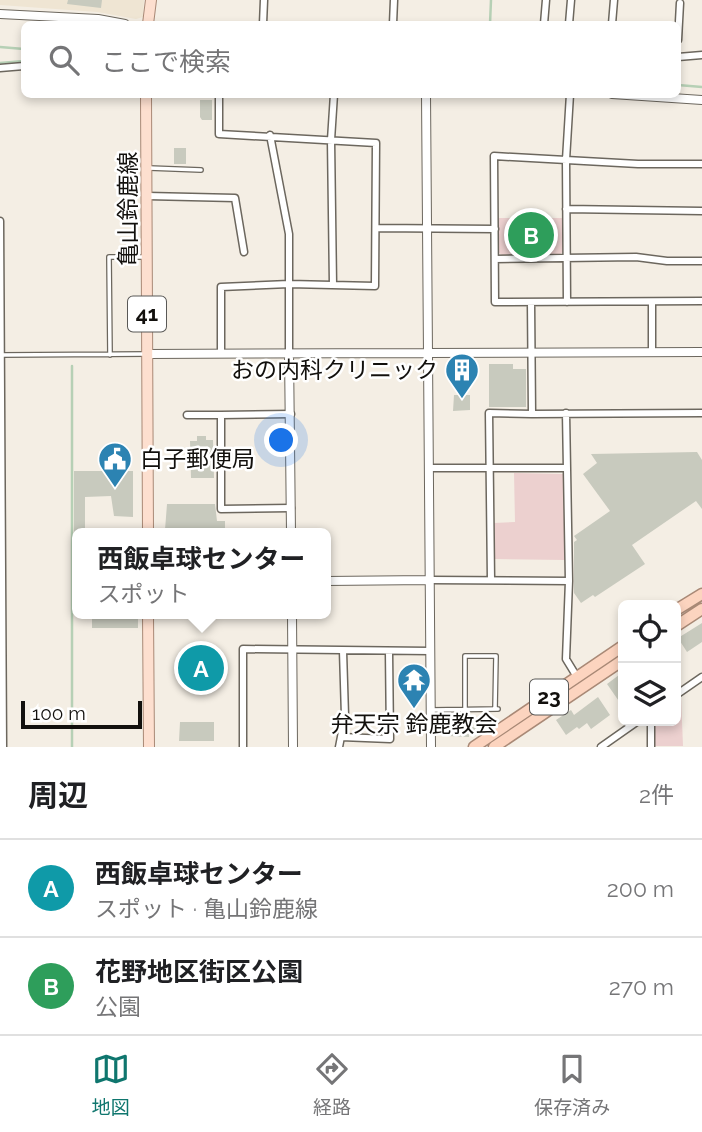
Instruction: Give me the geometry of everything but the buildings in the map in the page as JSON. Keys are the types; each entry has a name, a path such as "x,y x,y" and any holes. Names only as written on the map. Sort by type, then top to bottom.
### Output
{"highway":[{"path":"681,607 702,594"},
{"path":"681,623 702,609"},
{"name":"23","path":"474,747 618,649"},
{"name":"23","path":"494,747 619,663"}],"main road":[{"path":"148,21 151,0"},
{"name":"亀山鈴鹿線","path":"146,98 148,528"},
{"path":"148,619 149,747"}],"street":[{"path":"263,21 264,0"},
{"path":"393,21 394,0"},
{"path":"544,21 546,0"},
{"path":"569,21 571,0"},
{"path":"612,21 614,0"},
{"path":"679,21 680,4"},
{"path":"0,14 109,21"},
{"path":"681,55 702,55"},
{"path":"0,68 21,66"},
{"path":"219,98 219,134 376,143 375,286 221,287 221,353"},
{"path":"332,285 331,140 334,98"},
{"path":"426,98 431,747"},
{"path":"567,302 566,160 570,98"},
{"path":"672,98 702,100"},
{"path":"270,135 289,234 291,528"},
{"path":"702,164 638,164 494,156 495,302 702,301"},
{"path":"147,196 235,198 244,252"},
{"path":"566,209 702,211"},
{"path":"0,221 2,747"},
{"path":"376,228 495,229"},
{"path":"495,259 636,257 667,261 702,261"},
{"path":"531,302 533,414"},
{"path":"652,302 652,351"},
{"path":"147,354 702,352"},
{"path":"491,580 489,413 702,413"},
{"path":"566,413 569,581 566,659 577,678"},
{"path":"187,415 290,414"},
{"path":"221,415 222,509 291,508"},
{"path":"429,468 566,468"},
{"path":"331,581 569,581"},
{"path":"292,619 293,747"},
{"path":"243,747 243,649 430,651"},
{"path":"339,747 345,716 344,650"},
{"path":"341,737 390,739 389,652"},
{"path":"681,692 702,677"},
{"path":"601,747 610,744 632,726"},
{"path":"651,726 651,747"}],"lane":[{"path":"147,168 201,170"},
{"path":"110,355 109,257 148,257"},
{"path":"2,355 147,354"},
{"path":"430,710 465,710 497,709 496,656 465,656 465,710"}],"shaded area":[{"path":"0,0 144,0 143,17 136,19 97,12 0,5"},
{"path":"498,218 563,218 563,252 502,255 498,252"},
{"path":"514,473 563,474 565,560 495,559 494,523 515,522"},
{"path":"681,696 683,746 655,746 654,726 681,726"}],"waterway":[{"path":"490,21 491,0"},
{"path":"0,47 21,49"},
{"path":"0,63 21,61"},
{"path":"681,85 702,87"},
{"path":"72,366 72,747"}],"place":[{"name":"花野地区街区公園","path":"531,235"},
{"name":"おの内科クリニック","path":"462,400"},
{"name":"白子郵便局","path":"115,489"},
{"name":"西飯卓球センター","path":"201,668"},
{"name":"弁天宗 鈴鹿教会","path":"414,710"}]}
